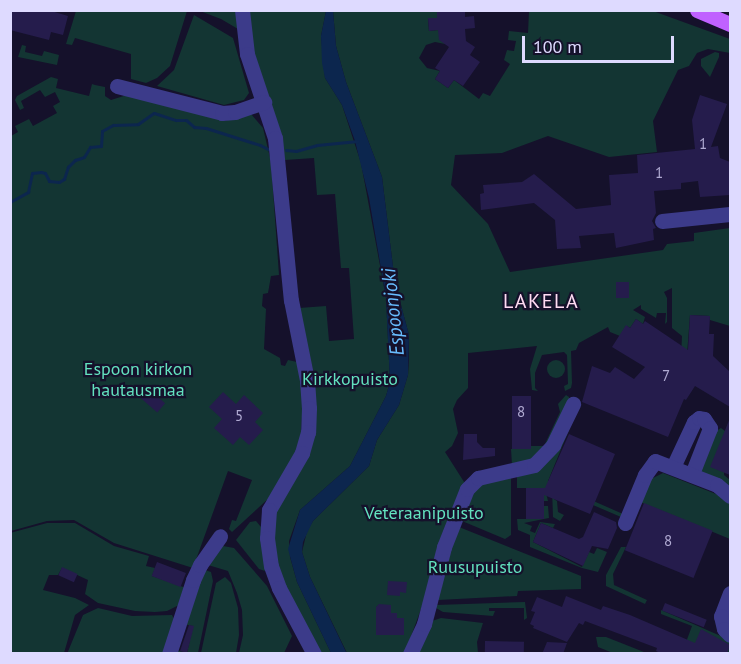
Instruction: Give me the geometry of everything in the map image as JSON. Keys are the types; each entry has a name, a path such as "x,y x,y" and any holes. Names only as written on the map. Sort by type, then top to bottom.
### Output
{"main road":[{"path":"697,10 730,24"},
{"path":"724,10 730,13"}],"street":[{"path":"242,10 247,54 264,102 278,157 291,300 307,380 308,432 302,453 269,510 267,538 279,588 314,654"},
{"path":"117,86 222,113 235,112 264,102"},
{"path":"662,221 730,214"},
{"path":"410,654 424,624 444,547 466,489 478,478 534,465 553,445 573,404"},
{"path":"673,467 694,422 699,418 704,419 710,429 692,474"},
{"path":"625,523 653,463 658,461 717,485 730,496"},
{"path":"169,654 181,611 198,569 220,536"},
{"path":"727,632 721,616 730,592"}],"green space":[{"path":"76,11 187,11 170,66 157,78 146,83 131,79 131,54 75,38 72,45 66,44"},
{"path":"200,11 238,11 238,29 221,19"},
{"name":"Kirkkopuisto","path":"250,11 326,11 321,36 325,78 342,105 361,163 386,298 390,382 386,396 350,466 300,510 289,541 290,557 297,582 331,653 318,653 274,561 273,510 308,453 299,308 326,306 329,341 354,339 349,268 341,268 335,194 317,195 314,158 285,160 277,127 250,48"},
{"name":"Veteraanipuisto","path":"333,11 437,11 437,18 428,19 429,31 438,30 445,44 435,42 426,45 419,58 427,68 440,71 435,79 448,88 454,80 479,99 483,93 490,96 510,64 504,60 507,50 514,51 516,41 508,40 509,31 528,33 529,11 653,11 730,39 730,53 708,49 697,53 689,66 678,70 653,121 657,152 609,157 548,136 502,153 455,155 451,185 488,224 510,272 663,250 667,244 694,241 694,233 730,228 730,326 710,320 710,316 690,315 687,355 681,358 682,336 672,328 672,288 664,292 667,298 667,322 665,324 666,313 657,313 656,318 641,309 641,305 633,310 645,317 643,324 636,319 620,336 610,332 608,327 579,343 576,350 571,351 572,383 571,388 565,391 564,386 568,384 567,355 564,352 542,355 535,373 535,388 538,391 532,390 530,369 537,346 468,353 468,388 457,400 453,409 458,433 452,446 445,452 466,485 405,653 347,653 310,577 302,552 307,531 313,521 369,466 377,440 399,405 408,375 409,360 409,335 395,283 382,177 346,82 336,46"},
{"path":"194,15 233,38 249,93 244,100 224,105 157,86 174,70"},
{"path":"22,45 26,46 25,52 42,56 44,51 59,55 57,65 18,57"},
{"path":"715,52 719,53 719,57 710,77 701,66 701,59"},
{"name":"Espoon kirkon hautausmaa","path":"51,77 58,79 56,88 89,96 92,84 105,87 105,96 111,100 130,94 224,121 251,114 263,128 271,162 279,275 271,276 268,293 263,294 262,306 266,309 264,349 280,358 281,365 285,366 288,360 297,362 304,385 300,448 269,498 232,532 229,529 232,520 236,521 252,480 228,471 193,568 114,543 74,520 47,521 11,531 11,136 18,132 15,126 29,119 33,126 57,113 53,106 60,102 55,92 45,97 40,90 21,101 24,108 20,110 15,100 17,96"},
{"path":"556,360 562,363 565,369 562,375 556,378 550,375 547,369 550,363"},
{"path":"566,395 569,397 569,404 550,443 534,459 512,465 511,449 544,446 560,412 558,404"},
{"path":"571,425 548,481 623,514 621,517 558,490 554,499 557,501 558,512 564,515 560,521 553,517 552,489 545,489 548,501 544,501 543,488 517,488 517,472"},
{"path":"721,428 725,431 724,475 730,480 730,539 640,502 649,480 663,473 721,496 701,471 716,431"},
{"path":"511,478 511,535 505,539 462,521 473,486"},
{"path":"544,506 548,506 549,518 544,519"},
{"path":"517,519 544,519 524,523 532,526 530,531 535,533 540,522 555,524 553,528 541,523 533,542 582,567 589,552 594,554 597,548 607,552 598,572 582,568 530,547 530,535 518,530"},
{"path":"256,521 261,527 267,570 265,571 259,569 236,540 250,522"},
{"path":"47,523 75,523 114,546 149,556 146,566 155,568 152,576 186,588 179,605 167,611 155,612 135,611 98,603 85,594 88,580 62,568 58,575 49,575 43,590 75,598 89,605 75,615 64,653 11,653 10,533"},
{"name":"Ruusupuisto","path":"459,527 581,576 581,589 518,591 517,596 438,600 437,587"},
{"path":"223,546 234,548 267,586 292,636 284,653 239,653 243,635 242,610 237,593 228,571 208,565 218,548"},
{"path":"621,547 626,547 613,574 614,585 647,600 645,604 606,586 606,575"},
{"path":"205,570 211,572 213,581 198,653 175,654 176,650 187,653 193,626 183,624"},
{"path":"225,577 231,583 238,608 239,635 236,653 201,653 216,583"},
{"path":"525,602 527,618 524,620 524,608 489,608 489,611 495,611 493,616 443,612 436,608 436,605"},
{"path":"98,608 132,616 172,615 174,619 164,653 67,654 83,615"},
{"path":"661,610 730,640 730,653 682,653 692,626 661,614"},
{"path":"441,618 483,623 477,642 478,653 414,654 429,622"},
{"path":"596,637 606,637 644,652 613,653 598,647"}],"water":[{"name":"Espoonjoki","path":"326,11 333,11 336,46 346,82 382,177 395,283 409,335 408,375 399,405 377,440 369,466 313,521 303,542 302,552 310,577 347,654 331,653 297,582 288,549 300,510 350,466 386,396 390,382 386,298 369,198 355,141 342,105 325,78 322,63 321,36"}],"building":[{"path":"10,10 48,10 68,16 63,35 51,32 49,40 10,30"},
{"path":"437,10 465,10 465,17 474,16 475,28 465,29 466,41 475,47 470,55 480,62 463,86 454,80 448,88 435,79 440,71 435,68 449,47 439,40 438,30 429,31 428,18 437,18"},
{"path":"700,95 727,104 711,147 718,146 720,158 730,162 730,195 700,197 698,181 681,183 681,189 654,191 656,213 652,221 656,228 653,229 654,240 616,248 614,233 579,236 581,248 557,249 555,220 534,203 481,210 480,194 484,193 483,185 522,182 534,174 576,209 611,205 609,175 638,173 637,155 695,149 692,120"},
{"path":"616,282 629,282 629,298 616,298"},
{"path":"690,315 710,316 709,334 714,334 713,356 730,372 730,407 695,386 686,400 684,399 668,437 582,402 592,366 610,373 615,367 634,379 645,367 612,347 626,325 630,328 636,319 643,324 645,321 688,350"},
{"path":"144,385 165,403 157,412 136,394"},
{"path":"223,392 236,404 244,395 263,413 255,422 263,430 249,445 240,437 233,445 214,428 222,419 209,407"},
{"path":"512,396 531,396 531,449 512,449"},
{"path":"730,418 730,475 710,467"},
{"path":"464,434 477,434 477,442 483,448 495,448 495,456 463,460"},
{"path":"569,434 615,454 590,514 544,495 544,519 526,519 526,488 545,488"},
{"path":"644,503 713,531 694,578 625,550"},
{"path":"594,512 616,522 617,528 608,549 592,546 583,566 533,542 541,523 579,539 583,537"},
{"path":"157,562 186,573 181,587 152,576"},
{"path":"62,567 78,574 74,582 58,575"},
{"path":"388,581 407,582 406,593 400,592 400,596 387,595"},
{"path":"566,596 601,610 603,606 630,615 695,643 701,629 730,645 727,654 662,654 656,651 657,648 585,621 583,625 579,623 567,642 533,628 534,626 530,624 535,612 531,611 537,597 562,607"},
{"path":"665,603 707,620 704,627 662,610"},
{"path":"379,604 391,605 391,613 397,613 397,618 404,618 404,635 376,635 376,607"},
{"path":"189,625 194,626 187,653 180,651"},
{"path":"485,641 524,642 524,654 485,654"},
{"path":"547,642 567,643 563,654 542,654"}],"waterway":[{"path":"10,202 28,192 32,173 45,173 49,181 59,182 64,179 68,167 75,160 84,157 90,147 101,146 102,131 113,125 138,124 154,113 176,120 186,120 194,127 206,128 268,149"},
{"path":"286,150 296,151 317,145 358,141"}],"district":[{"name":"LAKELA","path":"541,301"}]}
